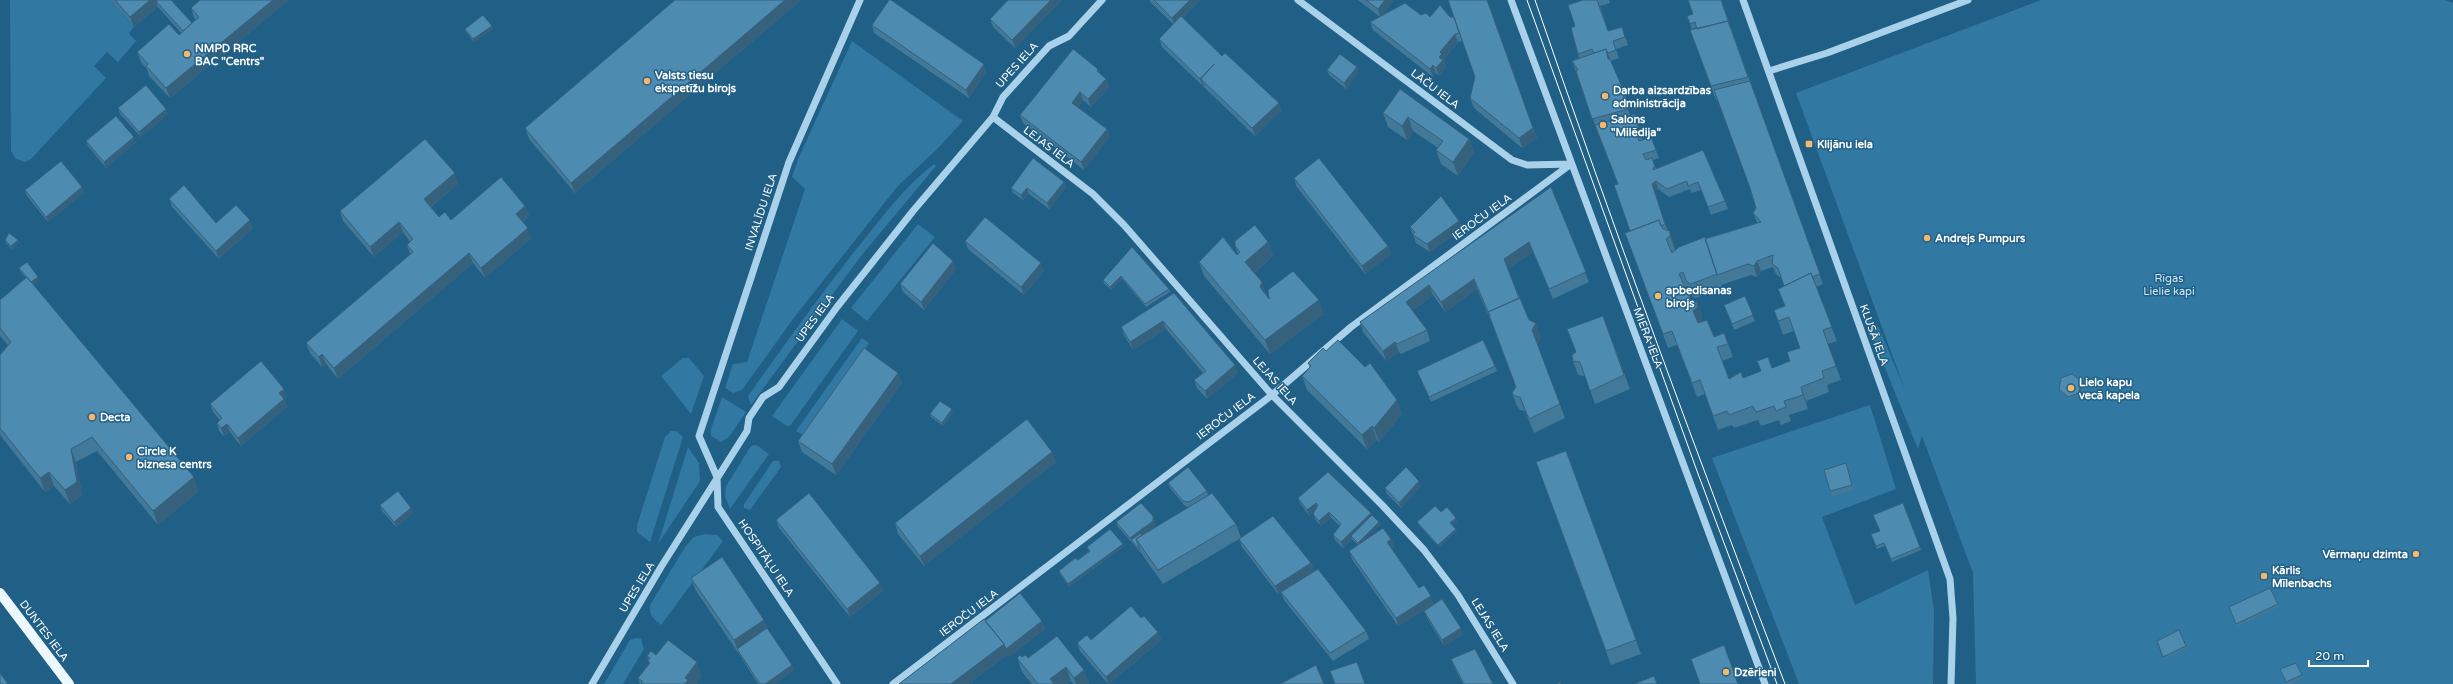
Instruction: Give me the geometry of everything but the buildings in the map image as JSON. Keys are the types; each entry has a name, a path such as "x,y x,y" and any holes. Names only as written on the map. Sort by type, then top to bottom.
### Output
{"main road":[{"name":"DUNTES IELA","path":"0,593 69,684"}],"street":[{"name":"INVALĪDU IELA","path":"699,436 789,162 860,0"},
{"name":"UPES IELA","path":"592,684 717,477 747,431 749,418 762,397 778,386 837,307 908,217 993,117 1003,97 1049,46 1069,36 1102,0"},
{"name":"LĀČU IELA","path":"1298,0 1512,160 1527,165 1571,164"},
{"name":"MIERA IELA","path":"1511,0 1765,684"},
{"name":"KLUSĀ IELA","path":"1743,0 1824,230 1940,545 1950,579 1953,618 1951,684"},
{"path":"1769,71 1827,53 1968,0"},
{"name":"LEJAS IELA","path":"993,117 1093,194 1164,268 1272,395 1383,506 1441,571 1485,636 1513,684"},
{"name":"IEROČU IELA","path":"893,684 1272,395 1351,327 1571,164"},
{"name":"HOSPITĀĻU IELA","path":"699,436 717,477 718,507 837,684"}],"green space":[{"path":"10,0 110,0 134,27 129,33 136,41 118,62 107,52 94,66 106,78 31,159 25,162 16,159 11,151"},
{"name":"Rīgas Lielie kapi","path":"2041,0 2445,0 2453,3 2453,684 1976,684 1973,573 1922,436 1918,449 1863,314 1879,328 1905,390 1796,93"},
{"path":"852,41 963,121 938,148 897,187 793,319 742,390 733,393 725,388 733,364 747,362 805,189 792,177 799,157"},
{"path":"934,164 936,166 861,256 751,405 748,396 833,280 896,201"},
{"path":"918,224 935,237 867,321 851,308"},
{"path":"842,319 858,331 790,426 787,426 772,416"},
{"path":"862,338 869,343 803,435 796,431"},
{"path":"683,358 689,358 704,376 691,414 661,376"},
{"path":"722,397 746,412 729,437 721,442 711,436 711,429"},
{"path":"1870,405 1896,489 1822,517 1855,605 1928,570 1934,611 1933,684 1799,684 1712,458"},
{"path":"671,431 676,431 683,437 650,542 637,532 637,525 665,437"},
{"path":"756,445 769,454 730,509 725,496 726,486 751,446"},
{"path":"688,447 699,463 700,481 658,544"},
{"path":"773,461 779,461 781,467 750,510 744,508 744,504"},
{"path":"705,534 717,535 723,541 661,625 652,616 650,612 650,605 685,547 694,537"},
{"path":"636,638 641,639 644,649 623,684 604,684 630,640"}],"tram line":[{"path":"1527,0 1697,471 1777,684"},
{"path":"1535,0 1657,343 1785,684"}],"place":[{"name":"NMPD RRC BAC \"Centrs\"","path":"187,54"},
{"name":"Valsts tiesu ekspetīžu birojs","path":"647,81"},
{"name":"Darba aizsardzības administrācija","path":"1605,96"},
{"name":"Salons \"Milēdija\"","path":"1603,125"},
{"name":"Klijānu iela","path":"1809,144"},
{"name":"Andrejs Pumpurs","path":"1927,238"},
{"name":"apbedisanas birojs","path":"1658,296"},
{"name":"Lielo kapu vecā kapela","path":"2071,388"},
{"name":"Decta","path":"92,417"},
{"name":"Circle K biznesa centrs","path":"129,457"},
{"name":"Vērmaņu dzimta","path":"2416,554"},
{"name":"Kārlis Mīlenbachs","path":"2264,576"},
{"name":"Dzērieni","path":"1726,672"}]}
